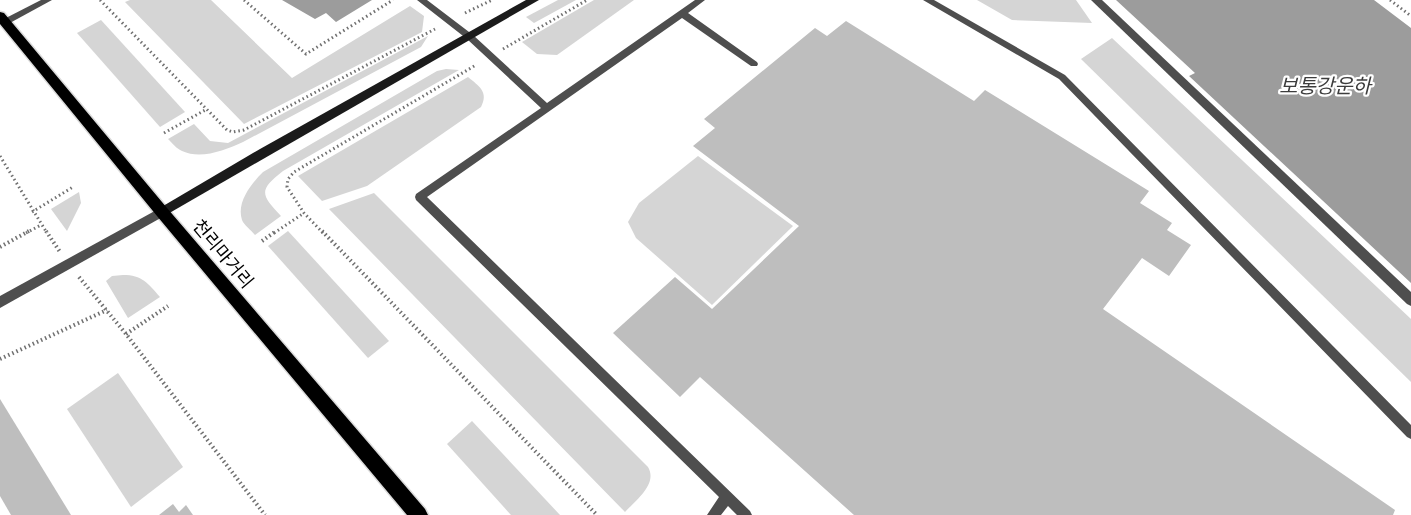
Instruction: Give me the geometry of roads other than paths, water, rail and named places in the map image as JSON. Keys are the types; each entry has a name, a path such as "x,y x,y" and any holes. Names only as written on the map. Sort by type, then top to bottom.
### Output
{"main road":[{"name":"천리마거리","path":"2,19 419,515"}],"street":[{"path":"0,302 534,0"},
{"path":"1096,0 1411,300"}],"lane":[{"path":"2,19 48,0"},
{"path":"421,0 470,37 546,107"},
{"path":"701,0 420,197 746,515"},
{"path":"927,0 1062,77 1411,433"},
{"path":"681,13 754,64"},
{"path":"713,515 727,498"}],"water":[{"path":"282,0 372,0 336,22 326,13 315,19"},
{"name":"보통강운하","path":"1116,0 1374,0 1411,28 1411,283 1189,76 1195,73"}]}
